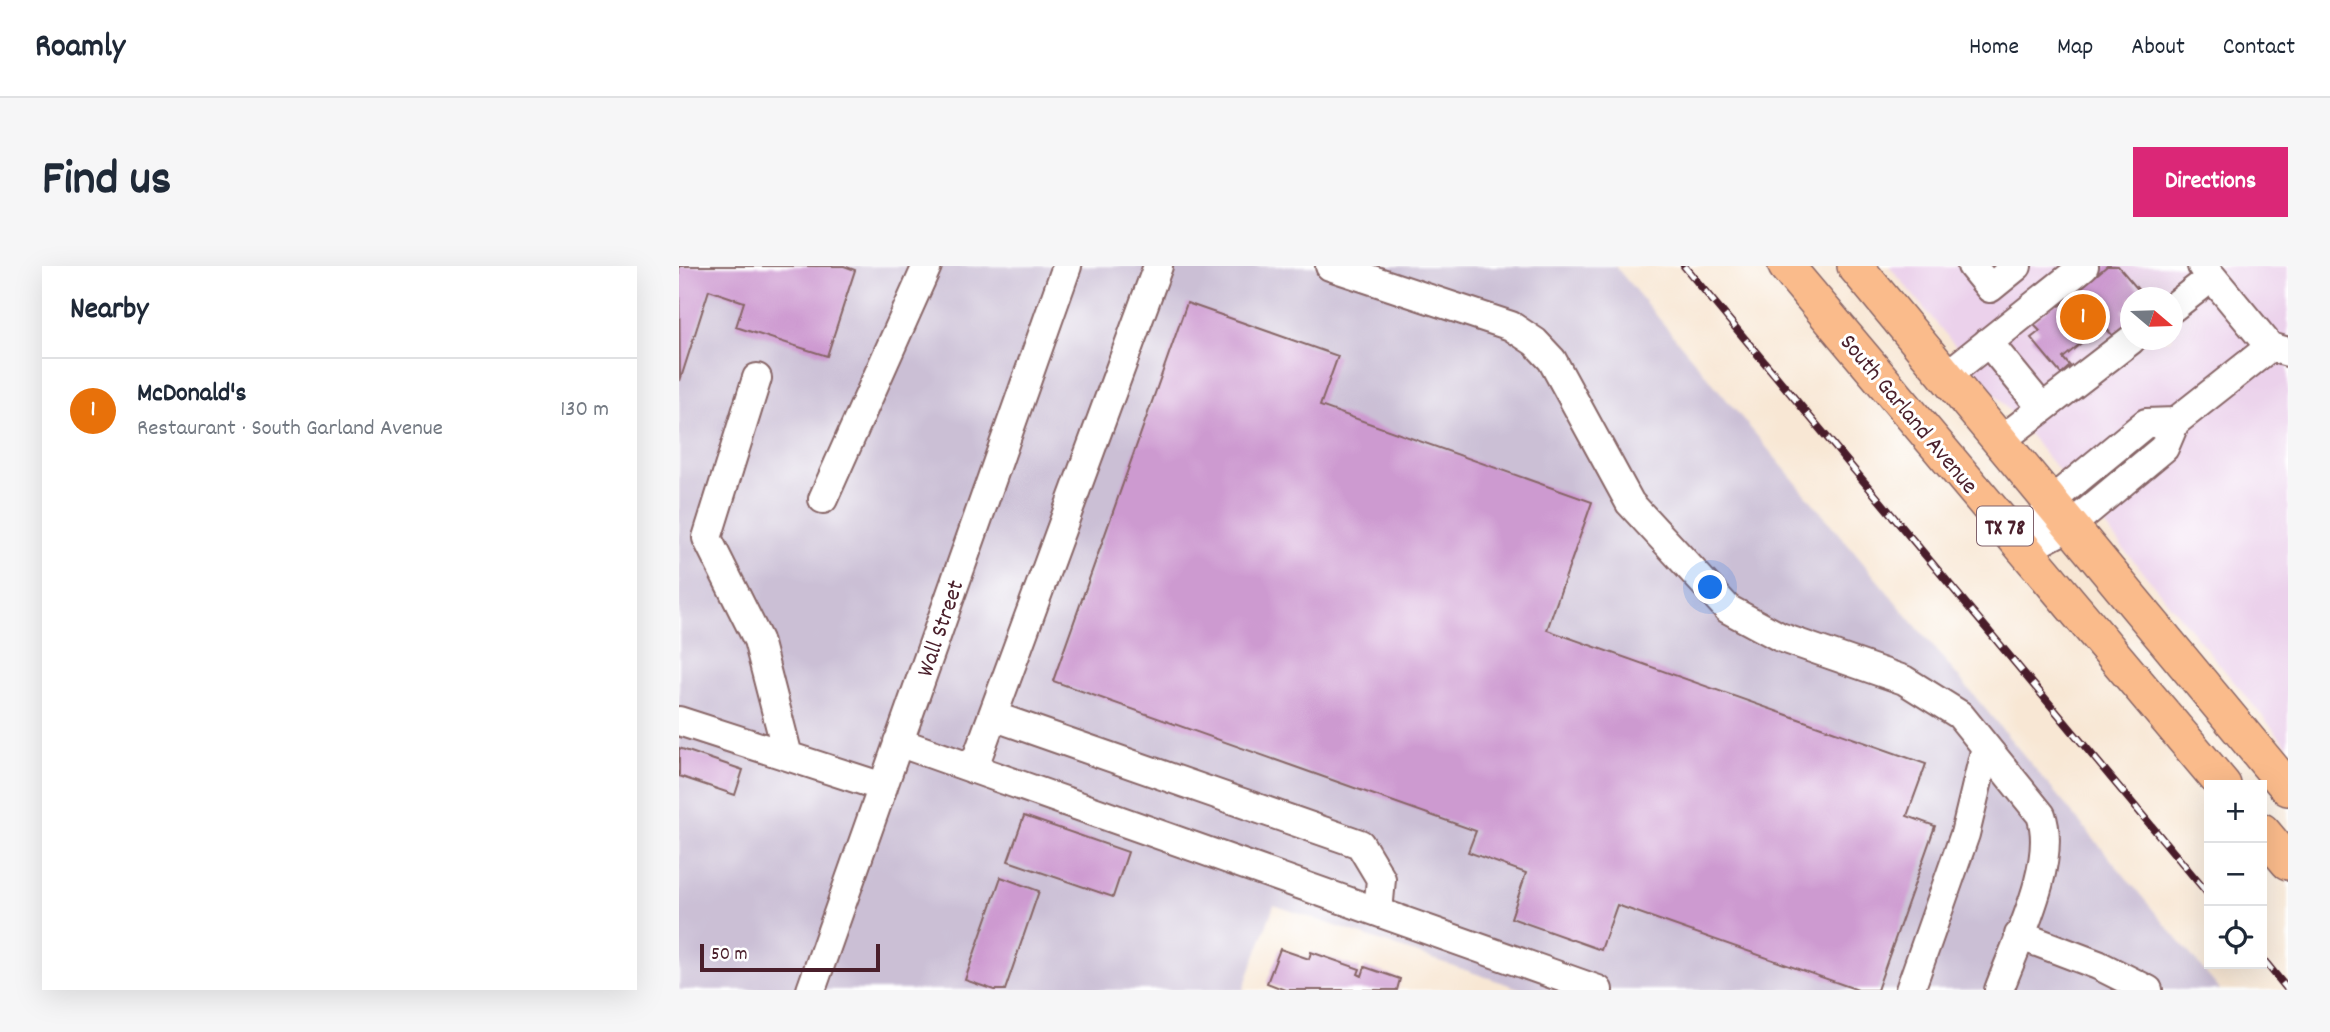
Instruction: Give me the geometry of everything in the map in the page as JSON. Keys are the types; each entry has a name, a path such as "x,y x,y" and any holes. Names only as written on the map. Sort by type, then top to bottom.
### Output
{"main road":[{"name":"South Garland Avenue","path":"1786,266 2219,780"},
{"name":"South Garland Avenue","path":"1855,266 2288,788"},
{"path":"2267,837 2288,862"}],"street":[{"path":"823,499 927,266"},
{"name":"Wall Street","path":"811,990 1066,266"},
{"path":"973,769 1158,266"},
{"path":"1330,266 1511,326 1535,342 1552,360 1630,503 1728,609 1780,637 1904,680 1960,715 2042,815 2046,828 2046,862 1999,990"},
{"path":"1972,266 1990,288 2017,266"},
{"path":"1946,376 2084,266"},
{"path":"2025,550 2060,514 2164,448 2175,422 2279,350 2207,272 2183,297"},
{"path":"1988,342 2042,408"},
{"path":"2000,441 2120,348"},
{"path":"757,378 707,538 758,640 788,756"},
{"path":"993,716 1360,844 1381,879 1378,912"},
{"path":"679,721 883,787"},
{"path":"898,742 1598,990"},
{"path":"1910,990 1965,834 1986,747"},
{"path":"2019,935 2098,965 2148,990"}],"shaded area":[{"path":"679,266 1615,266 2220,990 1524,990 1274,905 1243,990 679,990"},
{"path":"1889,266 2288,266 2288,747"}],"building":[{"path":"679,266 844,266 855,270 827,356 736,327 744,302 709,290 680,381"},
{"path":"2107,266 2118,266 2136,287 2120,287 2120,332 2114,337 2103,325 2063,358 2070,366 2061,374 2031,338 2040,331 2032,323 2056,302 2060,306"},
{"path":"1187,303 1338,356 1320,406 1592,502 1547,630 1926,764 1907,816 1935,826 1877,990 1858,990 1617,905 1601,950 1511,918 1526,873 1468,852 1476,831 1053,681"},
{"path":"679,748 743,770 735,795 679,776"},
{"path":"1024,816 1128,852 1113,897 1008,861"},
{"path":"1001,877 1039,891 1005,990 994,990 965,980"},
{"path":"1280,949 1309,959 1311,952 1360,969 1358,974 1362,976 1365,967 1400,979 1397,990 1285,990 1267,983"}],"railway":[{"path":"1684,266 2204,889"},
{"path":"2267,964 2288,990"}],"place":[{"name":"McDonald's","path":"2083,317"}]}
